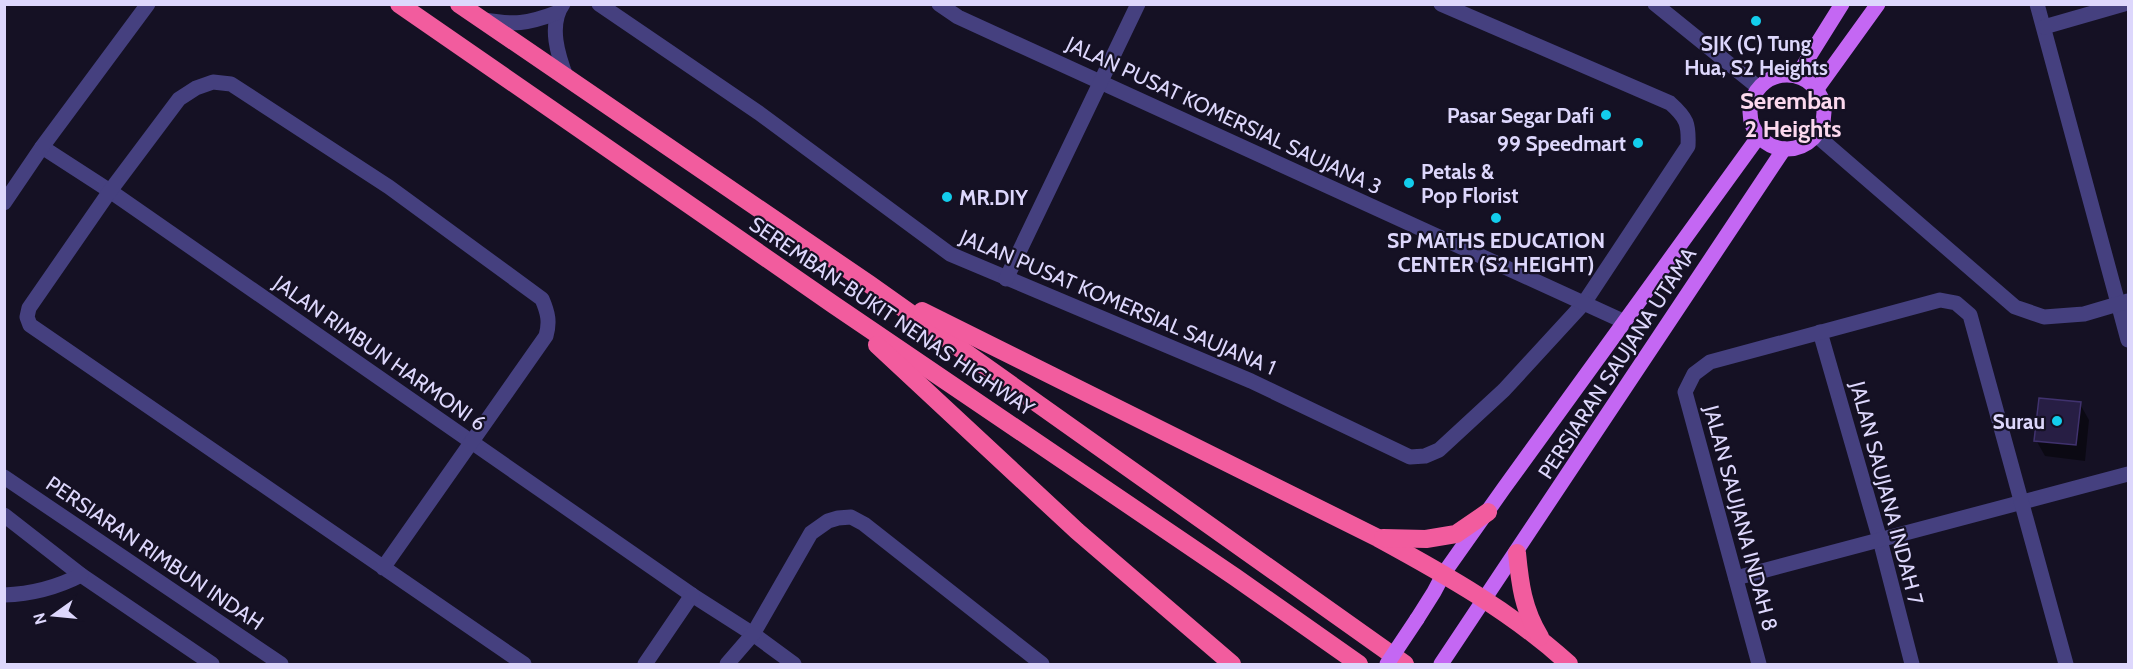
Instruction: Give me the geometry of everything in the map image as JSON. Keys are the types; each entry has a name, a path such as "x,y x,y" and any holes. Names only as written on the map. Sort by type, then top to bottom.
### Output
{"highway":[{"name":"SEREMBAN-BUKIT NENAS HIGHWAY","path":"399,4 1359,664"},
{"name":"SEREMBAN-BUKIT NENAS HIGHWAY","path":"459,4 869,284 1405,664"},
{"path":"869,284 1444,573 1541,639 1569,664"},
{"path":"834,305 1077,531 1232,664"},
{"path":"1378,538 1426,539 1456,534 1488,512"},
{"path":"1517,553 1521,591 1531,622 1541,639"}],"main road":[{"path":"1797,76 1842,4"},
{"path":"1816,90 1878,4"},
{"path":"1797,76 1807,82 1816,90 1822,101 1824,113 1822,125 1816,135 1807,143 1796,148 1784,149 1766,143 1759,136 1751,121 1751,104 1759,88 1776,77 1797,76"},
{"name":"PERSIARAN SAUJANA UTAMA","path":"1387,664 1444,573 1759,136"},
{"name":"PERSIARAN SAUJANA UTAMA","path":"1441,664 1784,149"}],"street":[{"path":"4,202 148,4"},
{"name":"JALAN PUSAT KOMERSIAL SAUJANA 1","path":"599,4 759,113 950,254 1251,381 1410,457 1425,456 1439,450 1504,390 1584,303 1688,146 1689,127 1683,114 1670,103 1441,4"},
{"name":"JALAN PUSAT KOMERSIAL SAUJANA 3","path":"939,4 958,16 1625,322"},
{"path":"1006,279 1138,4"},
{"path":"1655,4 1759,88"},
{"path":"2037,4 2124,302 2128,340"},
{"path":"2044,27 2124,4"},
{"path":"481,20 510,24 534,22 560,9"},
{"path":"560,9 556,38 560,60 567,79"},
{"path":"383,568 546,336 550,324 542,299 389,187 231,84 213,82 196,88 179,99 110,191 29,308 27,316 30,325 383,568 524,664"},
{"path":"1816,135 2015,307 2044,317 2084,314 2124,302"},
{"name":"JALAN RIMBUN HARMONI 6","path":"42,147 110,191 794,664"},
{"name":"JALAN SAUJANA INDAH 8","path":"1759,664 1685,392 1694,374 1710,362 1940,300 1956,303 1970,315 2066,664"},
{"name":"JALAN SAUJANA INDAH 7","path":"1820,332 1880,540 1912,664"},
{"path":"1736,578 2128,474"},
{"name":"PERSIARAN RIMBUN INDAH","path":"4,477 281,664"},
{"path":"5,517 81,575 212,664"},
{"path":"727,664 753,634 811,533 828,521 851,517 864,524 1034,662"},
{"path":"4,595 51,588 81,575"},
{"path":"645,664 692,595"}],"building":[{"name":"Surau","path":"2039,398 2081,402 2076,445 2034,441"}],"place":[{"name":"SJK (C) Tung Hua, S2 Heights","path":"1756,21"},
{"name":"Pasar Segar Dafi","path":"1606,115"},
{"name":"99 Speedmart","path":"1638,143"},
{"name":"Petals & Pop Florist","path":"1409,183"},
{"name":"MR.DIY","path":"947,197"},
{"name":"SP MATHS EDUCATION CENTER (S2 HEIGHT)","path":"1496,218"},
{"name":"Surau","path":"2057,421"}],"district":[{"name":"Seremban 2 Heights","path":"1793,114"}]}
